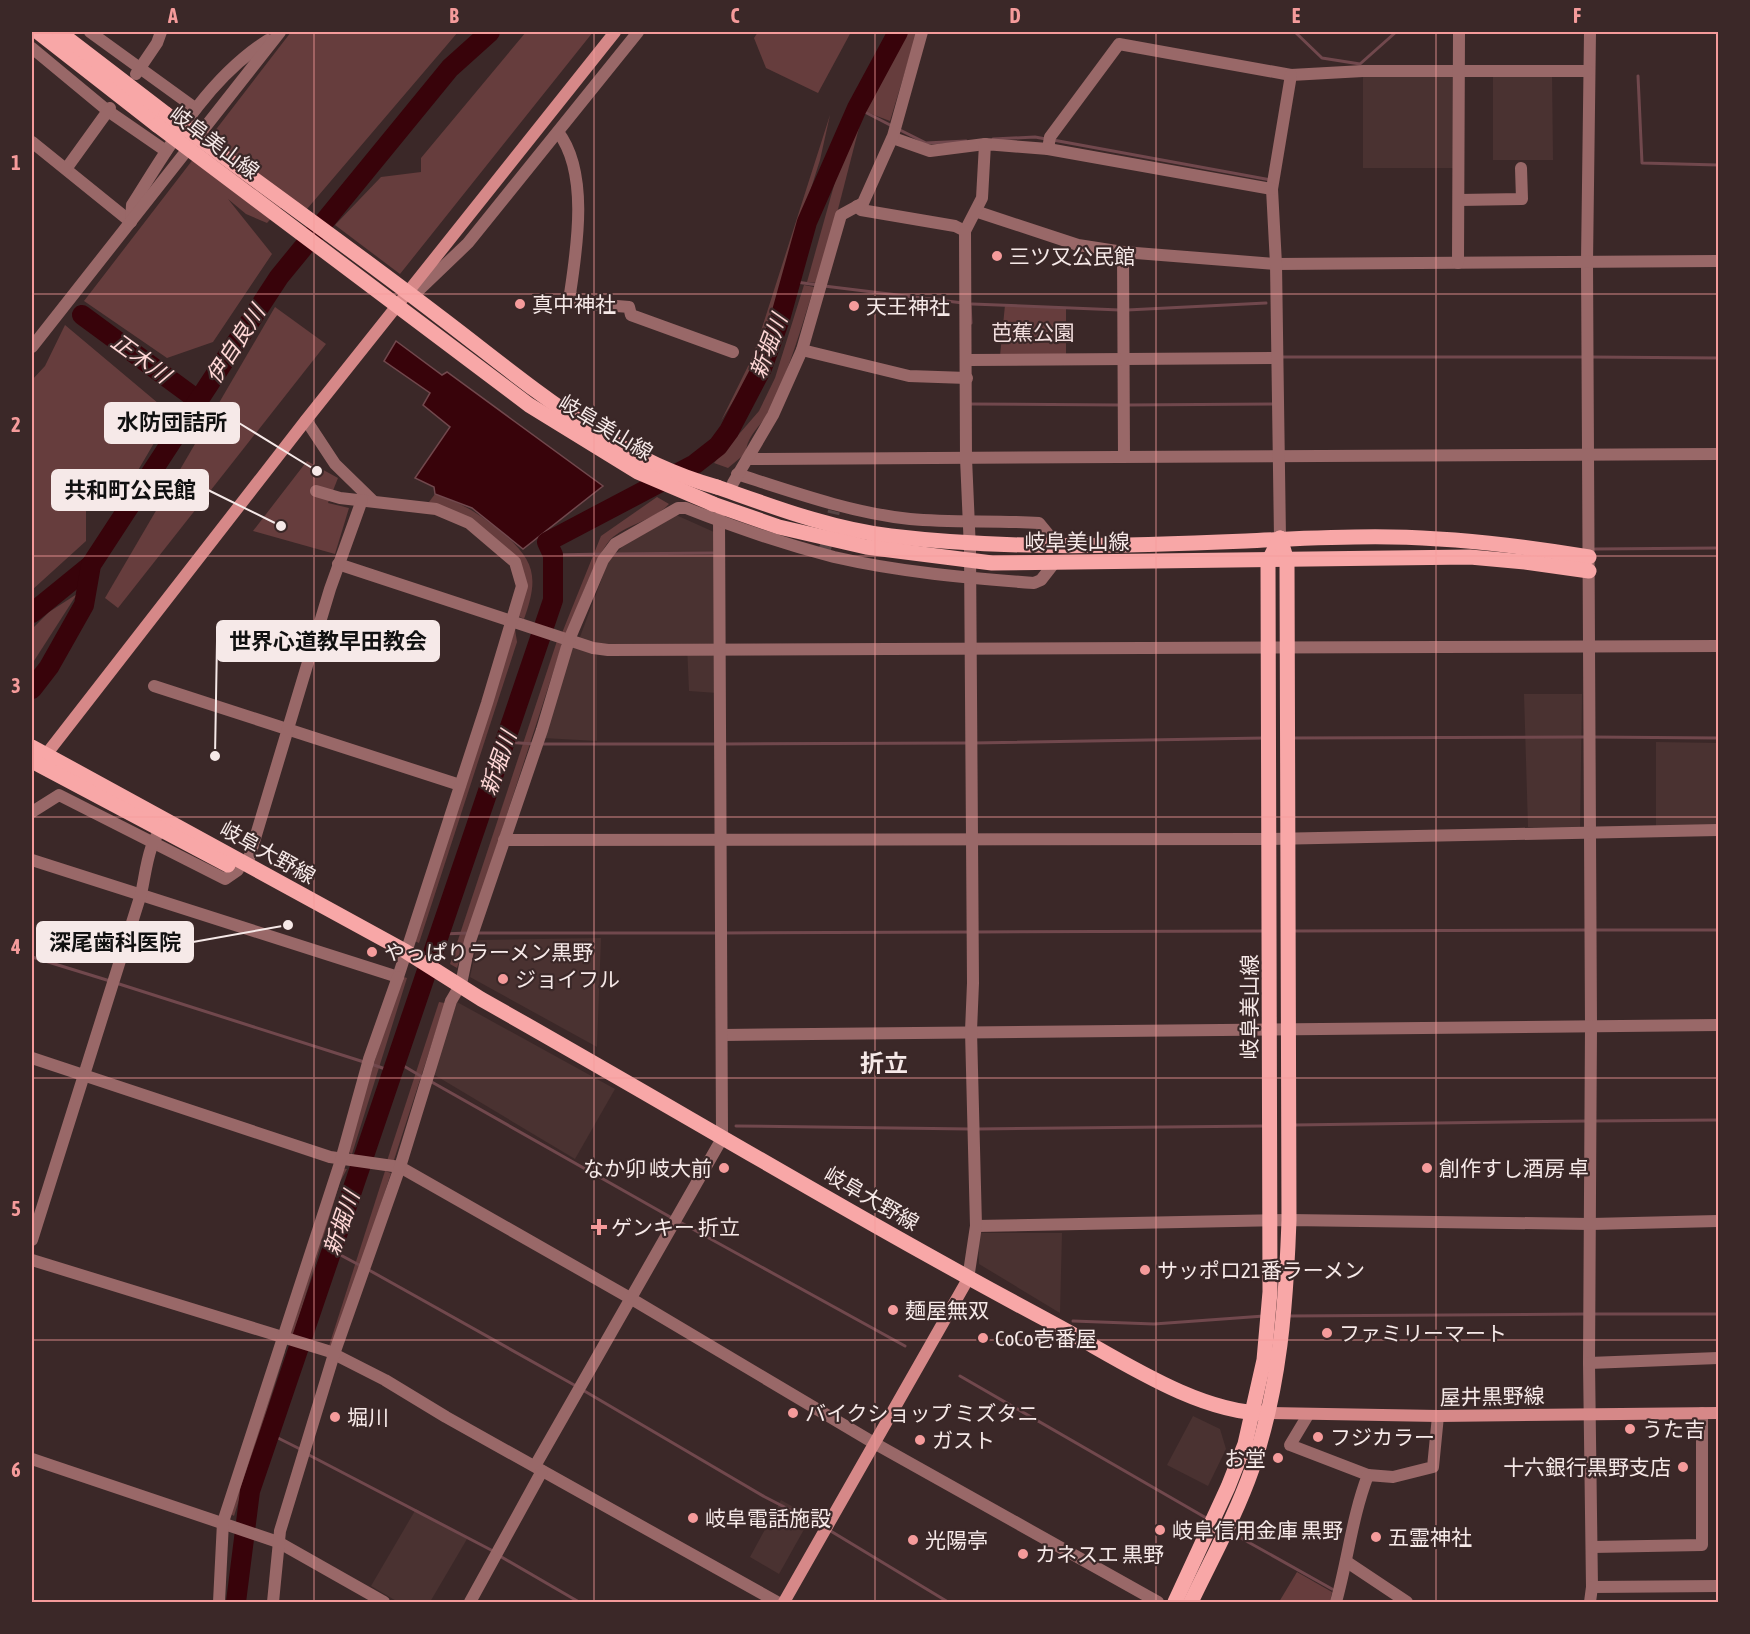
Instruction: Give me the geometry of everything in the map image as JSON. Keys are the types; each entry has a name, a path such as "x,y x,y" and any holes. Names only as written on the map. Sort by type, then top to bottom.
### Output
{"main road":[{"name":"岐阜美山線","path":"38,32 440,317 545,398 660,467 689,480 836,525 890,536 1058,545 1391,537 1515,544 1589,564"},
{"name":"岐阜美山線","path":"59,32 161,119 529,405 610,457 679,491 717,514 866,547 970,561 1268,562 1390,556 1470,557 1589,564"},
{"name":"岐阜美山線","path":"1267,1413 1281,1351 1289,1220 1287,561 1280,538"},
{"name":"岐阜美山線","path":"1250,1413 1264,1360 1270,1292 1268,562 1280,538"},
{"name":"岐阜大野線","path":"35,758 161,831 242,868 481,999 722,1135 968,1279 1168,1385 1217,1405 1250,1413 1267,1413"},
{"path":"1175,1602 1228,1487 1245,1444 1250,1413"},
{"path":"1191,1602 1238,1505 1252,1467 1267,1413"}],"street":[{"path":"90,32 138,71 195,108"},
{"path":"138,71 158,43 161,32"},
{"path":"130,222 132,205 195,108 222,79 262,44 280,32"},
{"path":"32,347 280,32"},
{"path":"35,758 615,32"},
{"path":"418,291 468,243 639,32"},
{"path":"922,32 892,138 863,203 841,215 802,350 785,390 749,459 735,478 835,507 908,519 969,523 1039,523 1058,545"},
{"path":"1458,263 1459,32"},
{"path":"1590,32 1587,262 1592,1026 1589,1363 1592,1587 1590,1602"},
{"path":"1048,148 1050,137 1119,44 1291,75 1458,70 1588,71"},
{"path":"32,48 166,151"},
{"path":"1280,538 1277,457 1276,264 1272,189 1291,75"},
{"path":"66,169 109,109"},
{"path":"558,132 567,143 578,207 578,238 570,294 580,303 629,307 631,315 733,352"},
{"path":"892,138 930,152 985,144 1048,148 1272,189"},
{"path":"32,142 130,222"},
{"path":"784,1602 968,1279 976,1226 971,1031 974,983 965,231 978,212 984,186 985,144"},
{"path":"1459,200 1522,199 1521,168"},
{"path":"857,206 861,210 955,226 965,231"},
{"path":"978,212 1078,245 1123,252 1276,264 1719,261"},
{"path":"1123,252 1124,456"},
{"path":"802,350 909,376 967,378"},
{"path":"968,360 1276,358"},
{"path":"306,420 335,464 367,500"},
{"path":"749,459 1719,454"},
{"path":"219,1602 226,1523 346,1161 368,1064 516,621 522,586 514,562 469,523 436,509 340,498 316,491"},
{"path":"32,812 59,795 161,831 225,879 242,868 289,729 338,564 367,500"},
{"path":"273,1602 275,1541 331,1353 542,730 566,639 603,560 615,544 678,508 686,508 717,514 825,551 877,565 970,579 1034,583 1041,580 1055,562"},
{"path":"470,1602 630,1298 722,1135 720,651 717,514"},
{"path":"338,564 566,639 608,650 1719,646"},
{"path":"154,686 460,785"},
{"path":"504,840 1268,839 1719,830"},
{"path":"32,1240 161,831"},
{"path":"32,860 398,977"},
{"path":"723,1035 1719,1025"},
{"path":"32,1058 346,1161 394,1166 630,1298 874,1443 1158,1602"},
{"path":"976,1226 1271,1220 1591,1224 1719,1221"},
{"path":"32,1260 331,1353 777,1602"},
{"path":"1589,1363 1719,1358"},
{"name":"屋井黒野線","path":"1267,1413 1438,1416 1719,1413"},
{"path":"1592,1547 1702,1545 1702,1413"},
{"path":"1308,1415 1290,1445 1368,1475 1393,1477 1432,1467 1438,1416"},
{"path":"32,1459 275,1541 384,1602"},
{"path":"1336,1602 1347,1562 1355,1509 1368,1475"},
{"path":"1347,1562 1407,1602"},
{"path":"1592,1587 1719,1586"}],"shaded area":[{"path":"1552,72 1553,160 1493,160 1493,73"},
{"path":"1363,75 1453,75 1453,168 1363,168"},
{"path":"396,341 442,375 447,372 603,486 523,549 472,508 435,494 434,487 415,478 450,427 423,405 430,393 384,361"},
{"path":"676,515 714,532 717,693 689,691 687,645 606,647 597,643 597,741 543,738 570,652 580,637 608,562 622,547"},
{"path":"1524,694 1582,694 1580,828 1528,827"},
{"path":"1656,742 1718,743 1718,826 1656,827"},
{"path":"601,938 597,1047 470,977 478,940"},
{"path":"457,1002 615,1089 575,1159 433,1074"},
{"path":"978,1233 1062,1233 1060,1313 979,1264"},
{"path":"1193,1416 1220,1429 1226,1449 1208,1486 1167,1465"},
{"path":"781,1500 811,1517 779,1574 750,1557"},
{"path":"416,1509 467,1539 430,1602 398,1602 371,1586"}],"green space":[{"path":"291,32 458,32 301,216 287,201 267,223 246,214 228,199 272,254 213,342 167,358 84,301"},
{"path":"526,32 593,32 400,274 335,225 381,177 421,172 421,158"},
{"path":"758,32 851,32 818,93 766,68 754,38"},
{"path":"906,32 917,32 890,121 866,112 866,104 902,43"},
{"path":"830,115 820,160 755,366 721,421 753,356"},
{"path":"861,120 819,283 807,282 845,146 856,122"},
{"path":"804,285 814,287 789,365 770,410 749,441 746,453 728,468 714,463 759,411 775,378"},
{"name":"芭蕉公園","path":"1005,305 1066,308 1066,358 1000,356"},
{"path":"275,307 326,344 118,608 105,598"},
{"path":"65,325 171,414 123,496 86,507 86,541 32,590 32,380 45,366"},
{"path":"307,461 338,478 328,503 349,508 335,554 253,531"},
{"path":"435,494 476,513 511,540 527,559 531,569 532,591 524,619 518,616 519,562 429,502"},
{"path":"657,497 669,504 656,514 620,532 607,544 581,597 567,634 562,633 601,536"},
{"path":"77,594 32,664 32,629 49,612"},
{"path":"515,629 517,642 419,943 412,940"},
{"path":"557,641 561,642 561,648 457,968 450,964"},
{"path":"401,976 407,978 352,1154 347,1151"},
{"path":"439,1002 445,1003 393,1163 387,1161"},
{"path":"341,1168 347,1169 340,1182 293,1337 289,1334"},
{"path":"385,1171 391,1173 335,1346 329,1346"},
{"path":"282,1352 285,1352 234,1516 231,1514"},
{"path":"1297,1572 1332,1592 1330,1602 1279,1602"}],"waterway":[{"name":"伊自良川","path":"32,689 49,667 84,605 91,565 279,277 450,68 490,32"},
{"name":"新堀川","path":"236,1602 250,1491 553,600 553,555 547,542 695,464 718,446 729,431 762,368 780,319 807,222 857,108 898,32"},
{"path":"1295,32 1322,58 1360,64 1396,32"},
{"path":"1638,76 1642,163 1718,165"},
{"path":"857,108 892,126"},
{"path":"898,129 926,143 966,141"},
{"path":"993,139 1035,137 1046,139"},
{"path":"1053,140 1271,180"},
{"path":"796,282 818,285"},
{"path":"824,286 963,303"},
{"path":"1127,310 1266,303"},
{"path":"970,304 971,323"},
{"path":"972,304 1120,310"},
{"name":"正木川","path":"82,315 199,401"},
{"path":"1280,357 1585,357"},
{"path":"1591,357 1718,358"},
{"path":"969,404 1121,405"},
{"path":"1127,405 1274,404"},
{"path":"1595,549 1718,548"},
{"path":"613,554 715,553"},
{"path":"553,555 604,554"},
{"path":"32,613 91,565"},
{"path":"1291,738 1585,737"},
{"path":"1591,737 1718,738"},
{"path":"973,743 1264,738"},
{"path":"505,742 535,744"},
{"path":"724,744 967,743"},
{"path":"541,744 718,744"},
{"path":"1294,931 1588,930"},
{"path":"1594,930 1718,930"},
{"path":"976,932 1264,931"},
{"path":"724,933 970,932"},
{"path":"441,934 469,933"},
{"path":"475,933 718,933"},
{"path":"32,957 110,981"},
{"path":"116,983 364,1062"},
{"path":"397,1062 424,1078"},
{"path":"371,1064 394,1072"},
{"path":"430,1081 672,1218"},
{"path":"1594,1121 1718,1120"},
{"path":"1294,1125 1588,1121"},
{"path":"736,1126 970,1129"},
{"path":"976,1129 1264,1126"},
{"path":"678,1221 905,1346"},
{"path":"333,1251 361,1266"},
{"path":"367,1269 576,1386"},
{"path":"1288,1316 1585,1314"},
{"path":"1591,1314 1718,1314"},
{"path":"1073,1321 1154,1324 1264,1316"},
{"path":"960,1376 1208,1519"},
{"path":"581,1389 765,1497 823,1527"},
{"path":"270,1434 302,1450"},
{"path":"307,1454 493,1551"},
{"path":"829,1530 948,1602"},
{"path":"1232,1533 1332,1589"},
{"path":"498,1555 579,1602"}],"tunnel":[{"path":"825,549 834,511"}],"place":[{"name":"三ツ又公民館","path":"997,256"},
{"name":"真中神社","path":"520,304"},
{"name":"天王神社","path":"854,306"},
{"name":"水防団詰所","path":"317,471"},
{"name":"共和町公民館","path":"281,526"},
{"name":"世界心道教早田教会","path":"215,756"},
{"name":"深尾歯科医院","path":"288,925"},
{"name":"やっぱりラーメン黒野","path":"372,952"},
{"name":"ジョイフル","path":"503,979"},
{"name":"なか卯 岐大前","path":"724,1168"},
{"name":"創作すし酒房 卓","path":"1427,1168"},
{"name":"ゲンキー 折立","path":"599,1227"},
{"name":"サッポロ21番ラーメン","path":"1145,1270"},
{"name":"麺屋無双","path":"893,1310"},
{"name":"ファミリーマート","path":"1327,1333"},
{"name":"CoCo壱番屋","path":"983,1338"},
{"name":"バイクショップ ミズタニ","path":"793,1413"},
{"name":"堀川","path":"335,1417"},
{"name":"うた吉","path":"1630,1429"},
{"name":"フジカラー","path":"1318,1437"},
{"name":"ガスト","path":"920,1440"},
{"name":"お堂","path":"1278,1458"},
{"name":"十六銀行黒野支店","path":"1683,1467"},
{"name":"岐阜電話施設","path":"693,1518"},
{"name":"岐阜信用金庫 黒野","path":"1160,1530"},
{"name":"五霊神社","path":"1376,1537"},
{"name":"光陽亭","path":"913,1540"},
{"name":"カネスエ 黒野","path":"1023,1554"}],"district":[{"name":"折立","path":"884,1063"}]}
